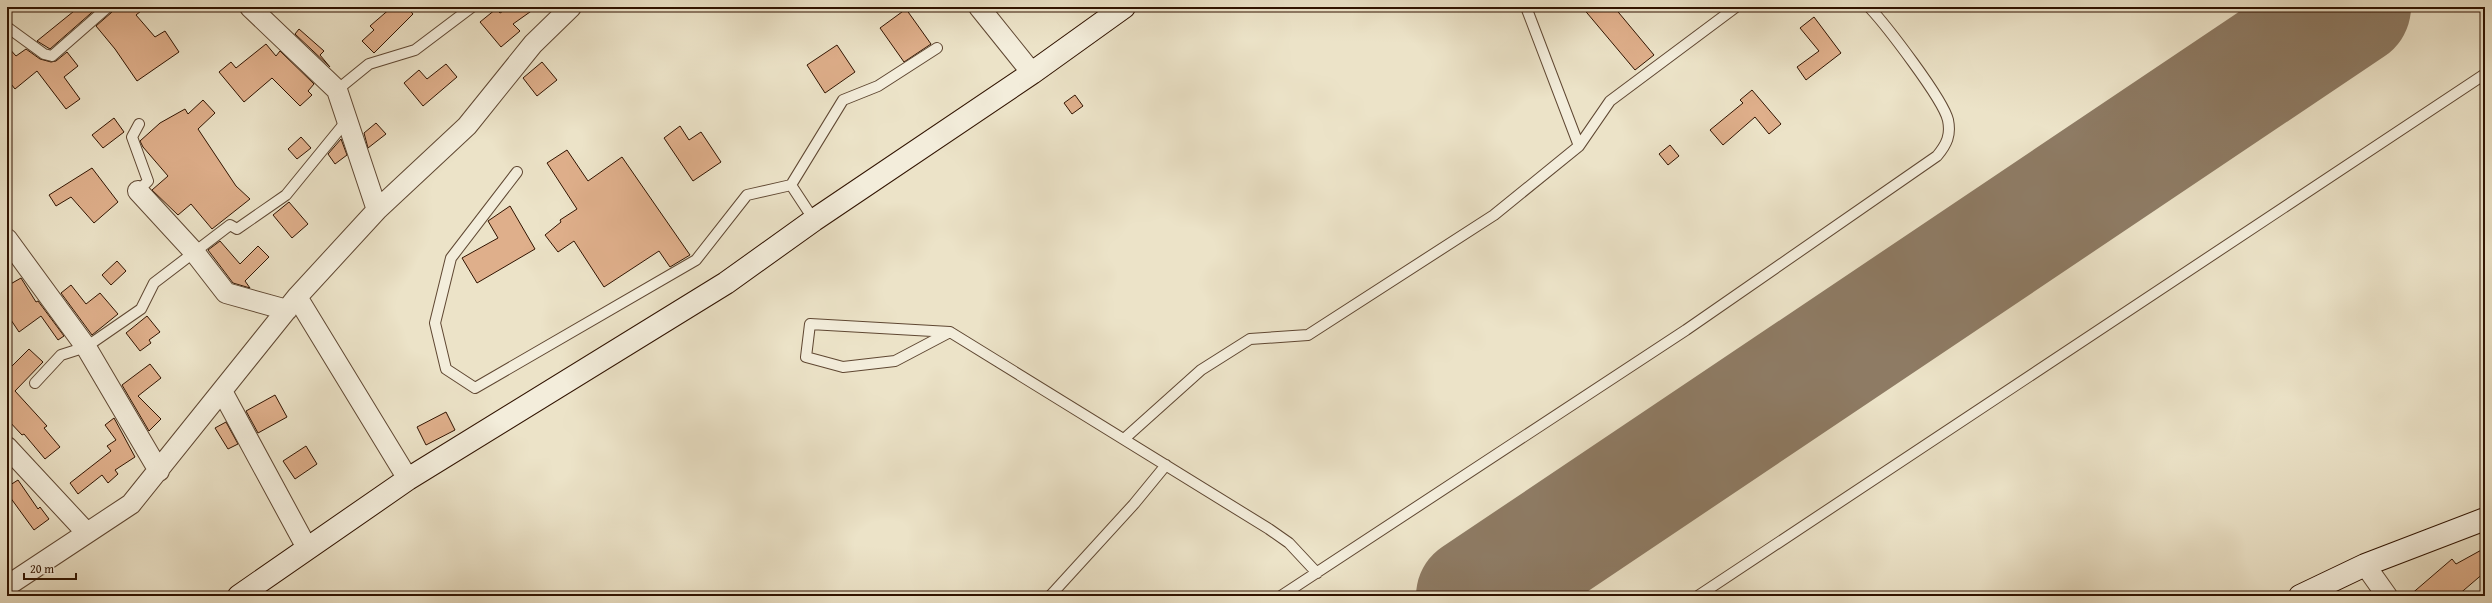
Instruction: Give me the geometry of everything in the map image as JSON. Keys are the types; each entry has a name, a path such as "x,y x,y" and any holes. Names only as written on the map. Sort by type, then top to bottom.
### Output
{"street":[{"path":"250,7 337,90 348,119 377,210"},
{"path":"7,586 86,532 131,504 223,393 292,303 377,210 467,126 533,44 571,7"},
{"path":"979,7 1032,73"},
{"path":"239,596 408,479 726,283 814,220 1032,73 1124,7"},
{"path":"138,191 195,253 226,293 292,303 408,479"},
{"path":"7,239 86,347 159,470"},
{"path":"223,393 307,548"},
{"path":"7,447 86,532"},
{"path":"2300,596 2365,565 2485,519"},
{"path":"2365,565 2387,596"}],"lane":[{"path":"7,27 44,54 52,56 108,7"},
{"path":"337,90 370,64 415,50 472,7"},
{"path":"1526,7 1579,146"},
{"path":"1124,439 1201,370 1250,339 1308,335 1494,215 1579,146 1610,102 1736,7"},
{"path":"1281,596 1686,330 1937,156 1947,144 1949,131 1948,119 1939,100 1869,7"},
{"path":"517,172 451,258 434,323 446,369 475,388 696,260 747,195 790,185 843,100 878,86 937,48"},
{"path":"1698,596 2485,74"},
{"path":"35,383 61,355 86,347 141,309 154,283 230,225 237,229 286,195 348,119"},
{"path":"138,191 148,181 132,137 139,124"},
{"path":"790,185 814,220"},
{"path":"950,332 895,361 843,367 806,357 810,324 950,332 1274,533 1289,543 1317,573"},
{"path":"1050,596 1134,504 1166,465"}],"building":[{"path":"79,7 98,7 50,49 37,41"},
{"path":"114,7 146,7 136,15 155,37 165,31 179,52 137,81 115,49 96,26 112,12"},
{"path":"392,7 407,7 413,14 374,53 362,41 374,30 370,26"},
{"path":"510,7 537,7 513,24 520,31 501,47 480,22 496,9 500,13"},
{"path":"1582,7 1614,7 1654,55 1635,70"},
{"path":"906,9 931,44 904,62 880,28"},
{"path":"1814,17 1841,53 1806,80 1797,67 1819,51 1800,28"},
{"path":"299,29 324,51 320,55 330,67 295,34"},
{"path":"266,44 276,56 280,51 314,84 308,91 312,95 300,106 272,78 244,102 219,72 231,62 236,68"},
{"path":"837,45 855,72 825,93 807,65"},
{"path":"7,46 16,56 26,49 40,59 51,62 56,61 67,52 78,66 64,77 80,99 66,109 37,71 15,89 7,79"},
{"path":"542,62 557,80 537,96 523,78"},
{"path":"446,64 457,77 423,106 404,83 419,70 427,79"},
{"path":"1752,90 1781,124 1769,134 1755,117 1723,145 1710,130 1743,103 1740,100"},
{"path":"1075,95 1083,106 1072,114 1064,103"},
{"path":"203,100 215,113 198,129 236,186 250,199 212,229 191,204 178,215 152,190 168,176 143,147 140,141 160,123 185,109 188,114"},
{"path":"114,118 124,132 103,148 92,135"},
{"path":"376,123 386,134 368,148 364,133"},
{"path":"680,126 689,140 701,132 721,162 693,181 664,138"},
{"path":"301,137 311,148 297,159 288,149"},
{"path":"341,139 347,155 335,164 328,154"},
{"path":"1670,145 1679,156 1668,165 1659,154"},
{"path":"567,150 588,181 622,157 690,255 670,267 659,251 604,287 574,241 558,252 545,235 561,222 560,220 577,209 547,163"},
{"path":"92,168 118,202 94,223 71,197 56,206 49,195"},
{"path":"289,202 308,224 292,238 273,215"},
{"path":"510,206 535,249 477,283 462,258 498,238 488,221"},
{"path":"220,241 240,264 258,246 269,257 245,281 250,288 233,283 208,250"},
{"path":"117,261 126,271 111,285 102,275"},
{"path":"21,278 36,302 38,301 64,336 58,340 41,316 19,332 7,314 7,286"},
{"path":"71,285 86,304 100,293 118,314 92,335 61,293"},
{"path":"147,316 160,332 149,340 151,343 140,351 126,333"},
{"path":"29,349 43,362 15,391 47,426 44,428 60,447 45,459 24,434 22,435 7,419 7,371"},
{"path":"150,364 161,378 138,396 161,419 149,431 122,385"},
{"path":"275,395 287,417 258,433 246,411"},
{"path":"446,412 455,430 426,445 417,427"},
{"path":"114,418 135,457 115,470 118,474 108,483 102,475 78,494 70,483 111,451 107,446 116,440 105,425"},
{"path":"226,422 238,444 228,449 215,428"},
{"path":"306,446 317,464 295,479 283,461"},
{"path":"18,480 38,509 40,507 49,519 34,530 7,493 7,487"},
{"path":"2485,548 2485,572 2457,596 2409,596 2452,559 2456,564"}],"runway":[{"path":"1475,596 2352,7"}]}
